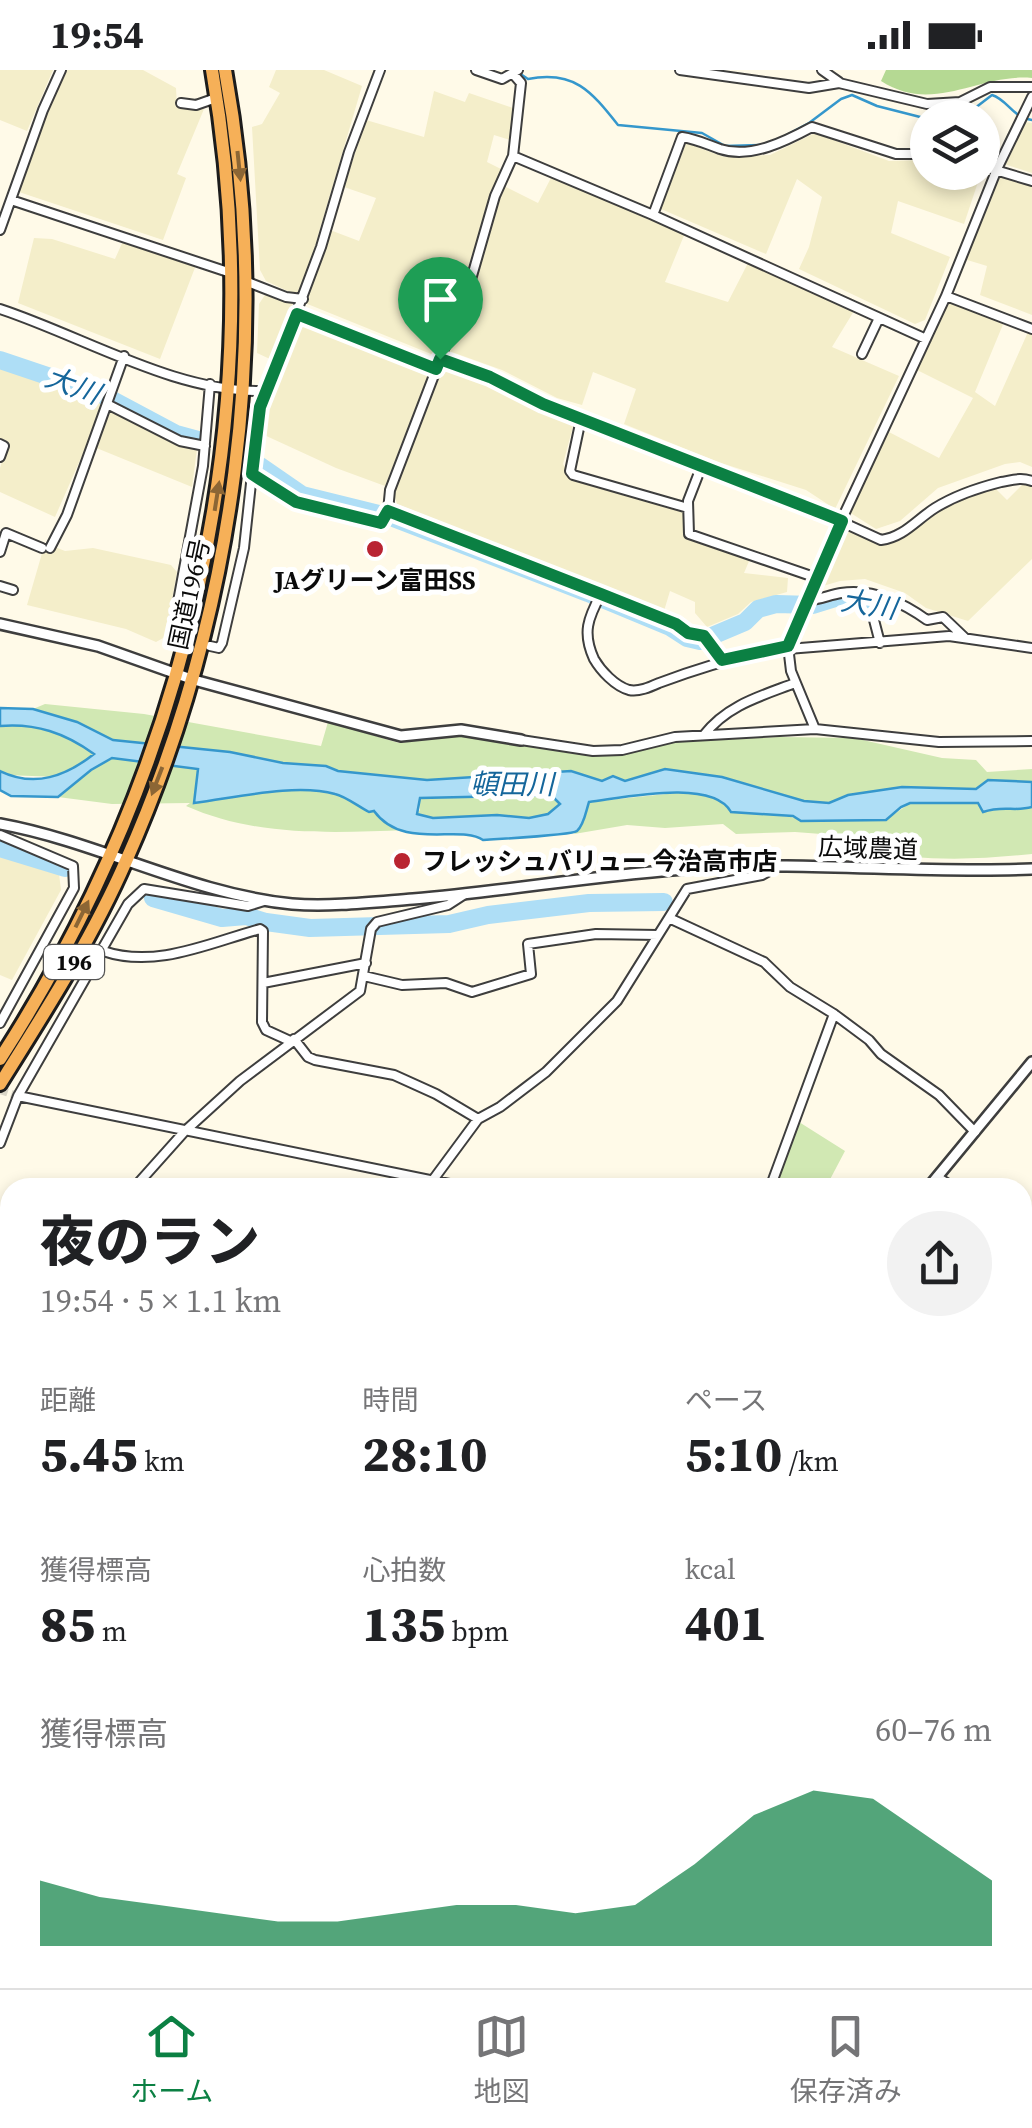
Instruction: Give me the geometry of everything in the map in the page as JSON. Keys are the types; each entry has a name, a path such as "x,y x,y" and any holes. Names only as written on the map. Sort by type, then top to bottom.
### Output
{"highway":[{"name":"国道196号","path":"0,1060 40,998 111,854 130,832 194,680 231,498 235,390 226,171 212,70"},
{"name":"国道196号","path":"0,1084 51,1003 127,860 130,832 178,674 208,550 246,338 240,170 226,70"}],"street":[{"path":"0,230 61,70"},
{"path":"210,646 218,648 222,643 244,548 260,407 303,299 380,70"},
{"path":"252,474 296,502 381,523 388,511 390,490 472,276 495,196 513,156 521,84 516,72 502,79 476,70"},
{"path":"680,70 808,88 839,82"},
{"path":"822,70 839,82 928,104 960,102 990,87 1032,88"},
{"path":"1000,163 1032,97"},
{"path":"180,104 196,105 216,98"},
{"path":"654,215 682,136 700,139 724,151 774,148 812,127 896,154 910,154"},
{"path":"513,156 654,215 926,339"},
{"path":"1000,170 1032,181"},
{"path":"815,729 795,682 788,647 946,296 989,190"},
{"path":"11,200 231,273"},
{"path":"244,281 286,297 303,299"},
{"path":"946,296 1032,330"},
{"path":"0,310 50,326 178,379 235,390 267,391"},
{"path":"297,314 436,369"},
{"path":"862,354 879,318"},
{"path":"0,552 6,533 46,548 66,515 124,356"},
{"path":"440,359 881,540 915,525 931,510 971,489 1023,478 1032,481"},
{"path":"178,637 172,634 194,524 210,384"},
{"path":"107,404 180,441 205,446"},
{"path":"582,419 570,471 574,475 688,508"},
{"path":"0,444 4,446 0,457"},
{"path":"702,465 688,508 689,534 817,578"},
{"path":"388,511 676,624 688,633 704,636 722,660"},
{"path":"0,586 12,590"},
{"path":"808,600 844,592 901,601 927,620 943,617 965,638"},
{"path":"601,594 588,618 586,640 598,666 631,690 645,689 722,660 788,647 965,638 1032,648"},
{"path":"878,596 874,620 880,644"},
{"path":"0,624 98,646 194,680 401,736 461,730 593,751 622,750 675,737 815,729 938,742 1032,741"},
{"path":"704,735 715,721 750,699 795,682"},
{"name":"広域農道","path":"0,824 111,854 206,886 296,904 465,894 698,868 1032,869"},
{"path":"0,835 73,866 74,888 0,1023"},
{"path":"434,1178 478,1118 500,1107 546,1072 617,1002 687,889 762,875 779,866"},
{"path":"0,1143 18,1096 128,904 144,889 248,906 265,900"},
{"path":"143,1178 184,1132 292,1040 351,1001 360,991 371,928 377,922 448,905 465,894"},
{"path":"670,918 764,962 790,987 834,1014 939,1095 975,1132"},
{"path":"104,951 140,960 162,957 260,928 262,1022 266,1030 292,1040 308,1056 394,1075 478,1118"},
{"path":"364,976 402,985 446,984 472,992 532,974 528,944 596,934 658,935"},
{"path":"264,983 366,964"},
{"path":"774,1178 834,1014"},
{"path":"937,1177 1032,1062"},
{"path":"18,1096 402,1178"}],"shaded area":[{"path":"0,70 53,70 27,131 0,120"},
{"path":"65,70 143,70 176,88 177,106 204,109 177,174 186,178 163,240 16,191"},
{"path":"276,70 324,70 362,86 302,290 294,294 266,281 260,270 252,127 262,124 280,93 269,87"},
{"path":"434,91 465,102 469,93 513,108 510,140 494,135 487,162 501,169 436,352 431,354 305,303 330,230 359,241 376,198 344,187 366,120 424,137"},
{"path":"1025,122 1032,123 1032,173 1004,164"},
{"path":"815,133 889,161 910,160 910,190 975,190 964,224 898,201 891,233 950,257 925,320 915,324 799,269 822,197 797,179 766,254 661,209 686,143 724,157 770,155"},
{"path":"1000,175 1032,185 1032,315 980,295 987,266 964,259 993,190 1000,190"},
{"path":"552,176 685,233 665,282 728,302 748,263 854,311 832,347 899,376 835,509 806,490 718,462 624,424 636,389 593,372 582,405 449,351 504,186 538,203"},
{"path":"34,238 52,239 115,259 123,241 196,265 160,359 18,303"},
{"path":"265,295 294,302 272,360 257,353 259,304"},
{"path":"947,300 1004,322 975,392 995,406 1028,332 1032,334 1032,467 1020,462 1005,464 938,488 900,521 876,529 849,512 887,431 939,458 973,398 915,369"},
{"path":"299,318 431,369 385,486 262,434 263,408"},
{"path":"441,362 575,419 563,464 570,477 684,510 685,535 750,559 744,573 788,578 787,592 751,602 738,614 707,627 695,613 695,602 670,591 664,611 397,504 393,491"},
{"path":"0,363 102,400 55,517 0,492 0,468 6,449 5,440 0,438"},
{"path":"108,407 197,449 192,487 94,447"},
{"path":"1024,483 1032,486 1032,559 968,621 926,608 905,593 865,579 816,588 843,526 878,544 888,543 973,492 995,488 1007,500"},
{"path":"45,543 65,551 93,548 171,565 177,572 165,637 156,642 126,629 27,605"},
{"path":"0,855 59,874 61,890 12,980 0,975"}],"green space":[{"path":"886,70 1032,70 1032,78 919,94 881,81"},
{"path":"45,704 144,714 321,746 328,722 399,743 462,735 574,754 611,755 674,741 854,738 942,758 976,760 987,772 1032,769 1032,782 988,780 976,789 902,787 848,795 829,803 804,801 722,777 665,769 625,781 602,781 571,771 427,780 113,740 77,722 33,709"},
{"path":"23,724 69,736 95,754 59,777 5,775 0,771 0,726"},
{"path":"112,758 198,769 195,803 283,791 318,791 344,797 407,830 294,831 212,816 186,806 190,803 112,804 58,797"},
{"path":"686,792 802,821 886,820 910,803 974,803 983,806 984,811 1032,807 1032,854 906,856 864,849 861,837 795,832 736,834 723,824 665,828 627,825 574,834 582,825 589,802"},
{"path":"551,795 560,804 548,814 529,818 433,818 416,814 420,810 419,798"},
{"path":"799,1122 845,1151 831,1178 777,1178"}],"water":[{"name":"頓田川","path":"0,708 33,709 77,722 113,740 230,752 338,771 427,780 571,771 602,781 613,776 625,781 665,769 722,777 804,801 829,803 848,795 902,787 976,789 988,780 1032,782 1032,807 983,812 978,803 910,803 886,820 801,821 793,816 731,812 721,802 706,796 644,794 589,802 577,831 483,840 460,834 400,830 374,811 339,795 319,791 284,791 194,803 198,769 112,758 58,797 11,796 0,790 0,771 26,779 50,777 94,754 50,731 0,726","holes":["551,795 560,804 548,814 529,818 433,818 417,814 420,798"]}],"waterway":[{"path":"519,73 528,79 558,78 580,86 618,125 702,133 725,146 760,145"},
{"path":"781,138 852,95 910,114"},
{"path":"985,100 992,95 1032,120"},
{"name":"大川","path":"0,360 101,394 176,434 198,440"},
{"name":"大川","path":"260,466 302,495 391,517 700,641 745,622 758,609 776,604 813,605 842,596 896,603"},
{"path":"0,848 65,868"},
{"path":"153,898 222,918 246,916 310,928 449,924 488,915 589,903 664,902"}],"tunnel":[{"path":"0,1090 18,1096"}],"place":[{"name":"JAグリーン富田SS","path":"375,549"},
{"name":"フレッシュバリュー 今治高市店","path":"402,861"}],"route":[{"path":"297,314 436,369 440,359 490,377 543,404 842,521 788,646 722,660 704,636 688,633 676,624 416,520 388,511 381,523 296,502 252,474 260,407 297,314"}]}
